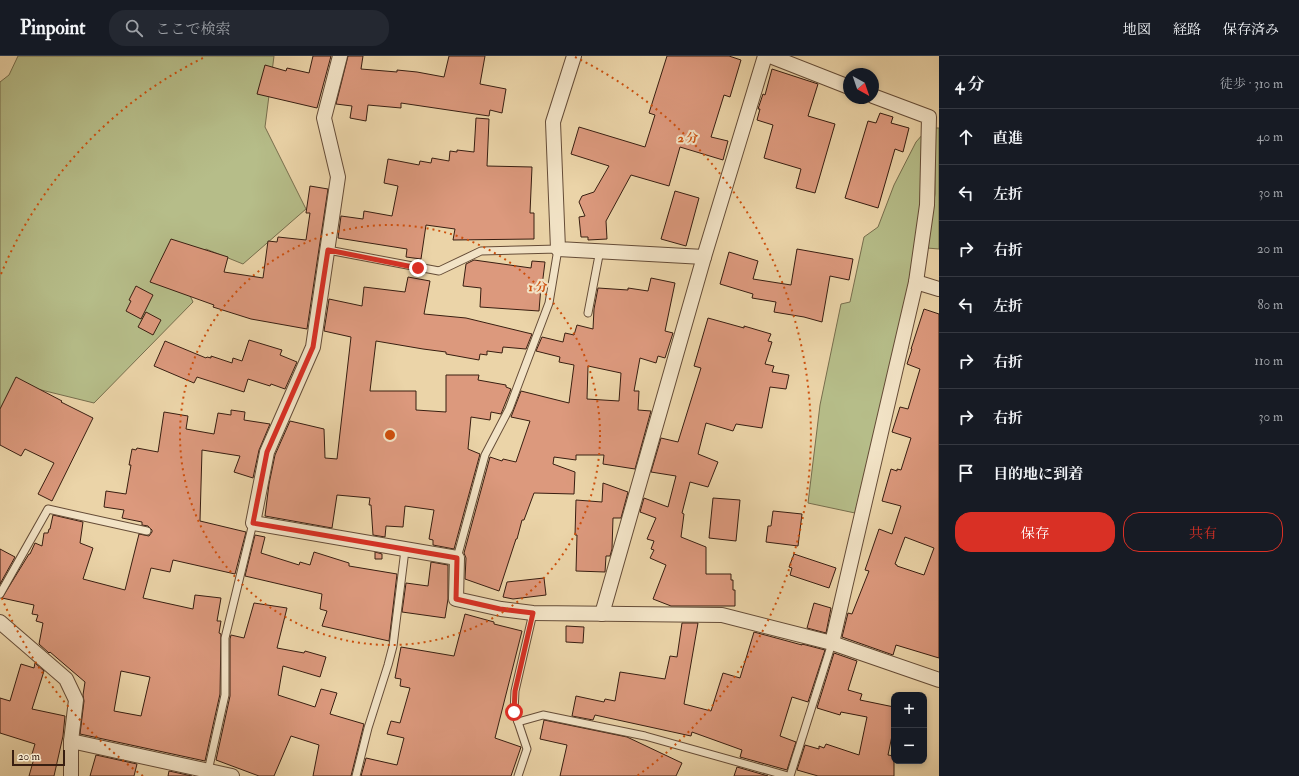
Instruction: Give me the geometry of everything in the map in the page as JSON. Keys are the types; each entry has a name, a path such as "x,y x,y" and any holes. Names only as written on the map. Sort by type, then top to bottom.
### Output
{"street":[{"path":"340,56 324,118 338,177 313,347 267,452 253,523 457,558 456,599 500,609 533,613 722,614 832,643 939,680"},
{"path":"574,56 553,122 558,249 600,250 704,257"},
{"path":"602,614 704,257 765,56"},
{"path":"770,56 843,84"},
{"path":"832,643 916,282 927,205 929,117 879,98"},
{"path":"916,282 939,289"},
{"path":"0,622 66,678 76,700 71,741 71,776"},
{"path":"71,741 232,776"}],"lane":[{"path":"328,250 439,271 481,251 558,249 549,303 509,409 484,455 457,558"},
{"path":"588,313 600,250"},
{"path":"0,594 48,509 147,531"},
{"path":"208,770 225,695 225,638 253,523"},
{"path":"356,776 370,722 393,646 405,550"},
{"path":"518,776 527,749 514,712 515,691 533,613"},
{"path":"518,722 543,715 645,736 789,776 832,643"}],"green space":[{"path":"18,56 274,56 265,127 306,209 243,264 206,249 179,272 193,302 94,403 21,385 0,427 0,82 9,75"},
{"path":"935,128 939,128 939,249 927,248 935,194"},
{"path":"923,134 922,206 910,282 855,513 808,503 820,405 841,304 850,302 864,237 878,227 894,185 916,142"}],"building":[{"path":"313,56 331,56 317,108 257,94 265,65 286,71 287,68 309,73"},
{"path":"348,56 363,56 361,69 397,72 397,70 444,77 449,56 485,56 480,84 506,89 502,113 490,110 489,116 401,103 401,108 368,105 366,121 350,118 352,106 336,104"},
{"path":"667,56 729,56 741,60 730,97 724,95 711,137 728,141 723,160 680,147 669,186 631,175 606,221 607,239 588,240 588,237 581,237 579,217 585,216 579,202 582,196 594,192 609,166 571,154 579,127 645,147 655,115 649,113"},
{"path":"772,69 818,84 808,116 835,124 815,193 796,188 801,169 764,158 773,125 757,120 760,109 758,109 763,94 765,95"},
{"path":"880,113 893,117 891,123 909,128 903,152 895,149 878,208 845,198 868,121 876,123"},
{"path":"476,118 489,119 487,166 532,167 530,213 534,213 534,239 453,240 455,229 426,225 421,259 406,257 407,249 338,238 341,216 363,219 364,211 392,216 398,186 384,183 388,159 419,165 420,161 431,163 432,158 449,161 450,151 457,152 457,150 474,152"},
{"path":"310,186 328,189 307,329 251,319 213,307 214,305 150,282 171,239 228,257 224,272 263,278 268,241 277,242 278,237 306,240 310,213 306,213"},
{"path":"675,191 699,198 686,246 661,239"},
{"path":"797,249 853,259 849,280 830,276 822,322 804,317 774,312 776,302 752,298 753,294 720,284 729,252 758,261 753,279 791,285"},
{"path":"474,260 531,268 532,261 545,262 539,311 480,307 481,288 463,286 466,264"},
{"path":"408,277 430,281 424,314 466,318 532,334 526,349 503,347 502,353 487,351 487,355 480,354 479,360 446,354 446,352 376,341 370,391 416,391 416,410 446,412 446,375 479,375 478,380 506,385 506,387 511,389 501,414 491,412 490,420 471,417 468,449 480,454 454,549 433,545 433,540 429,539 434,510 405,506 403,527 386,526 385,537 373,535 371,505 369,505 370,498 337,495 332,528 265,516 269,484 275,455 290,421 324,429 325,458 337,459 351,337 324,331 329,299 362,306 364,287 405,292"},
{"path":"651,278 675,283 665,331 673,333 665,358 658,356 656,363 640,358 634,391 639,391 638,410 651,411 635,469 603,464 604,455 576,455 576,460 554,457 553,464 575,472 574,494 534,493 524,520 522,520 499,591 465,579 466,558 464,553 490,457 502,461 503,459 516,462 530,421 511,417 521,391 569,403 574,365 559,362 560,357 536,351 542,337 563,342 565,333 574,335 577,325 593,329 594,309 598,288 628,290 628,288 648,291","holes":["588,366 621,373 619,401 587,399"]},
{"path":"136,286 153,295 141,319 126,311 131,301 129,300"},
{"path":"924,309 939,314 939,658 896,645 893,655 842,637 848,613 852,614 869,571 865,570 879,529 892,534 901,506 882,501 891,469 897,471 897,469 901,470 911,438 892,432 900,407 908,409 920,369 907,364","holes":["905,537 934,548 924,575 895,564"]},
{"path":"146,312 161,320 153,335 138,327"},
{"path":"708,318 771,334 768,341 772,342 765,364 774,366 772,372 789,375 786,389 770,387 762,428 736,424 733,431 706,423 698,454 718,462 708,487 690,482 682,513 684,514 681,537 706,547 706,574 731,574 731,580 733,580 733,590 735,590 735,606 671,606 653,599 666,565 650,558 654,550 651,549 654,541 647,539 656,518 640,512 644,498 668,507 676,476 651,472 661,438 678,442 701,368 694,366"},
{"path":"249,340 282,350 280,355 297,362 285,389 248,379 244,392 197,377 194,383 154,366 165,341 206,358 211,358 211,356 232,363 233,358 242,361"},
{"path":"16,377 93,418 52,501 38,494 54,463 25,449 21,456 0,445 0,409"},
{"path":"231,410 245,412 244,420 270,424 259,450 253,478 234,472 240,456 202,450 200,521 246,532 235,574 173,560 170,572 151,568 143,598 193,609 195,595 221,598 217,621 221,621 219,633 221,634 220,694 205,761 80,734 85,682 39,644 43,623 36,621 38,615 32,614 34,605 2,598 30,554 35,543 42,546 44,533 48,533 50,529 53,515 83,522 80,543 93,548 83,579 125,590 139,534 149,536 152,530 148,526 142,525 142,522 122,518 124,510 104,507 106,491 126,494 132,449 136,450 137,448 158,452 164,412 188,416 186,429 214,434 218,413 231,415","holes":["121,671 150,677 141,716 114,711"]},
{"path":"603,483 628,492 621,518 613,518 612,549 610,556 606,556 605,572 576,571 576,500 602,502"},
{"path":"713,498 740,500 736,541 709,538"},
{"path":"773,511 802,514 798,546 766,542 768,526 771,526"},
{"path":"255,535 265,537 261,553 299,565 300,562 310,565 314,552 349,563 349,566 397,574 389,641 322,626 327,611 320,609 322,594 245,576"},
{"path":"0,549 15,557 0,584"},
{"path":"375,552 382,554 382,559 375,559"},
{"path":"794,554 836,568 829,588 790,575 792,568 789,567"},
{"path":"431,562 448,565 448,599 445,618 402,612 406,583 428,586"},
{"path":"544,578 546,595 513,599 503,597 507,582"},
{"path":"254,603 287,608 277,648 304,653 305,651 326,657 320,677 283,666 278,695 315,707 321,689 337,693 330,714 364,724 351,776 313,776 319,745 291,736 274,776 259,776 216,760 230,696 230,639 231,635 244,638"},
{"path":"814,603 831,608 826,633 807,628"},
{"path":"465,614 494,622 494,624 522,631 495,738 521,747 511,776 361,776 366,758 397,765 404,738 387,734 391,721 400,723 410,688 400,686 401,679 395,678 401,647 454,656"},
{"path":"682,623 698,623 684,704 711,711 723,673 740,678 754,632 825,650 808,702 792,697 780,736 796,742 787,770 740,757 742,750 692,732 691,736 595,715 593,720 572,716 576,696 604,702 605,699 615,701 620,672 665,679 670,656 677,657"},
{"path":"566,626 584,627 583,643 566,642"},
{"path":"834,653 857,661 848,690 862,694 860,700 891,706 891,740 888,755 891,756 891,764 894,764 894,776 818,776 797,770 805,745 819,749 819,746 824,748 826,744 859,755 867,717 841,712 840,715 817,708"},
{"path":"35,663 44,671 32,709 65,716 63,736 54,776 29,776 35,755 32,754 35,744 0,733 0,698 10,701 21,664 34,668"},
{"path":"544,720 627,737 682,763 676,776 560,776 567,745 540,739"},
{"path":"96,755 137,764 134,776 90,776"},
{"path":"737,767 768,776 734,776"},
{"path":"169,771 192,776 168,776"}],"route":[{"path":"418,268 328,250 313,347 267,452 253,523 457,558 456,599 500,609 533,613 515,691 514,712"}]}
